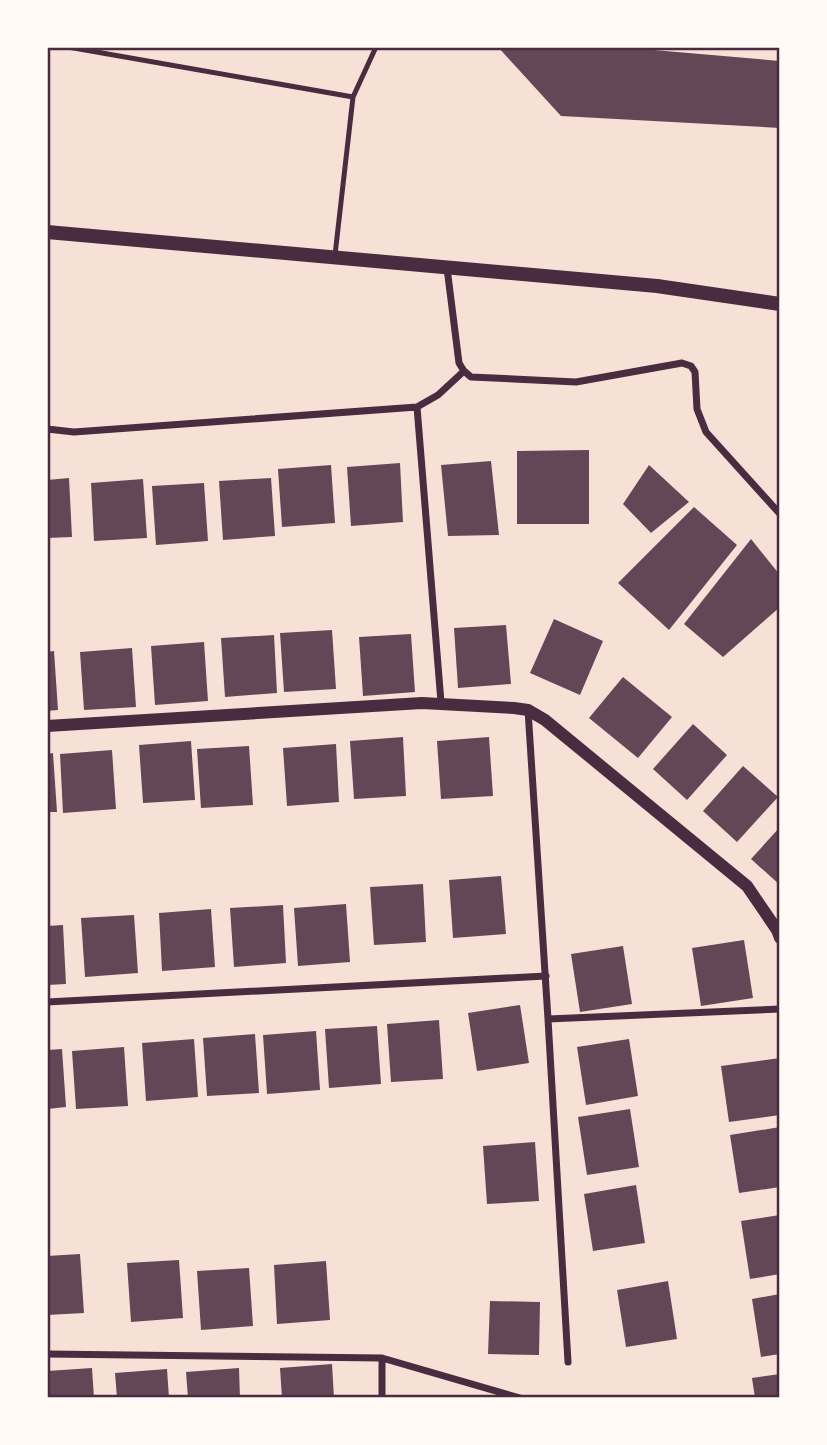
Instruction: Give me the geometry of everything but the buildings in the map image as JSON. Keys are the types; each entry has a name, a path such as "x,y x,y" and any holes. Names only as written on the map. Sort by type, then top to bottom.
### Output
{"main road":[{"path":"47,232 657,286 780,304"}],"street":[{"path":"447,268 459,363 471,377 576,382 682,363 691,366 695,372 697,409 706,432 780,514"},
{"path":"47,429 74,432 417,407 438,395 464,371"},
{"path":"417,407 441,702"},
{"path":"47,726 441,702 528,710 545,720 747,887 780,938"},
{"path":"528,710 568,1362"},
{"path":"47,1002 546,976"},
{"path":"548,1019 780,1009"},
{"path":"47,1354 382,1358 520,1398"},
{"path":"382,1358 382,1398"}],"lane":[{"path":"68,47 353,97"},
{"path":"335,258 353,97 376,47"}]}
